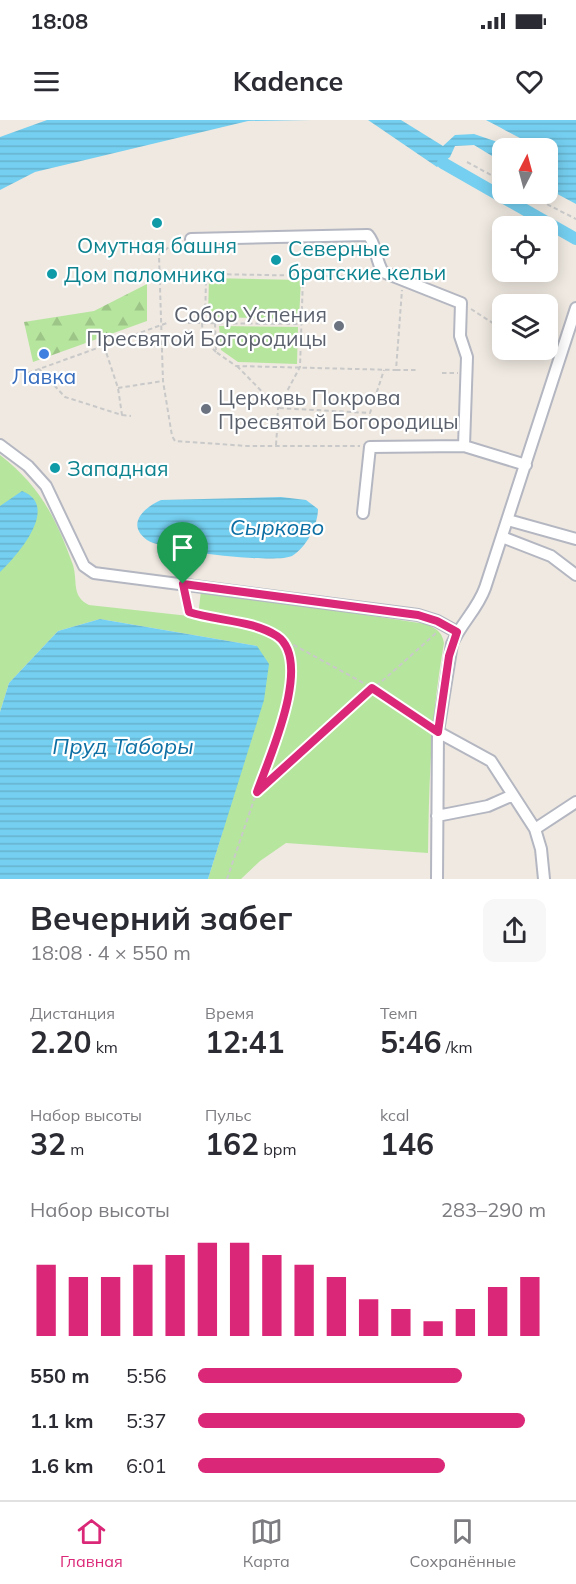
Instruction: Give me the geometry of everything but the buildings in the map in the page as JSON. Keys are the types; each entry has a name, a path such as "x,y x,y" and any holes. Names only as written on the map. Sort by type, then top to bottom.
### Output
{"street":[{"path":"185,239 360,233 368,235 373,240 376,262 383,272 461,303 460,336 467,357 464,446"},
{"path":"437,879 438,732 449,656 457,632 479,605 576,308"},
{"path":"0,445 28,466 46,486 84,566 94,573 418,615 457,632"},
{"path":"363,513 370,447 464,446 526,465"},
{"path":"508,520 576,539"},
{"path":"502,537 551,556 576,575"},
{"path":"438,732 491,761 535,829 541,849 544,879"},
{"path":"437,816 488,806 513,795"},
{"path":"535,829 576,802"}],"path":[{"path":"467,162 492,175"},
{"path":"547,204 576,219"},
{"path":"185,239 159,255 164,381 172,436 176,441 370,447"},
{"path":"383,272 369,277 208,276 203,339 216,352 236,366 278,408 370,413 384,370"},
{"path":"277,425 278,408 300,367 303,277"},
{"path":"396,370 402,281"},
{"path":"461,303 492,323"},
{"path":"28,373 167,323"},
{"path":"188,323 301,324"},
{"path":"215,323 216,352"},
{"path":"104,346 118,388 122,415"},
{"path":"236,366 417,370"},
{"path":"39,369 65,397 132,416"},
{"path":"118,388 164,381"},
{"path":"276,445 277,431"},
{"path":"183,584 189,612 259,628 279,637 372,688 438,732"},
{"path":"257,792 445,625"},
{"path":"227,879 292,688 288,652 279,637"}],"green space":[{"path":"209,278 301,280 299,319 208,317"},
{"path":"147,284 147,321 33,362 24,322 94,311"},
{"path":"219,326 298,327 297,364 238,362 221,350"},
{"path":"0,455 26,479 45,504 60,532 73,565 77,593 89,605 198,617 201,590 426,624 438,631 444,643 436,696 432,748 428,853 286,843 260,861 241,879 208,879 222,834 257,646 100,619 58,631 9,683 0,712"}],"water":[{"path":"47,120 311,120 248,121 35,172 0,190 0,137"},
{"path":"368,120 401,120 443,146 455,135 474,134 492,140 492,156 474,145 455,146 450,157 437,167"},
{"path":"486,120 576,120 576,204 558,194 558,138 520,138"},
{"path":"22,491 33,498 37,508 37,519 25,543 0,572 0,506"},
{"name":"Сырково","path":"281,497 306,500 318,509 310,536 302,548 292,556 264,558 195,552 147,540 138,528 138,522 144,512 161,500"},
{"name":"Пруд Таборы","path":"100,619 257,646 269,664 264,700 208,879 0,879 0,712 9,683 58,631"}],"waterway":[{"path":"443,163 576,239"}],"place":[{"name":"Омутная башня","path":"157,223"},
{"name":"Северные братские кельи","path":"276,260"},
{"name":"Дом паломника","path":"52,274"},
{"name":"Собор Успения Пресвятой Богородицы","path":"339,326"},
{"name":"Лавка","path":"44,354"},
{"name":"Церковь Покрова Пресвятой Богородицы","path":"206,409"},
{"name":"Западная","path":"55,468"}],"route":[{"path":"183,584 418,615 437,621 457,632 449,656 438,732 372,688 257,792 292,688 292,667 288,652 279,637 259,628 189,612 186,607 183,584"}]}
